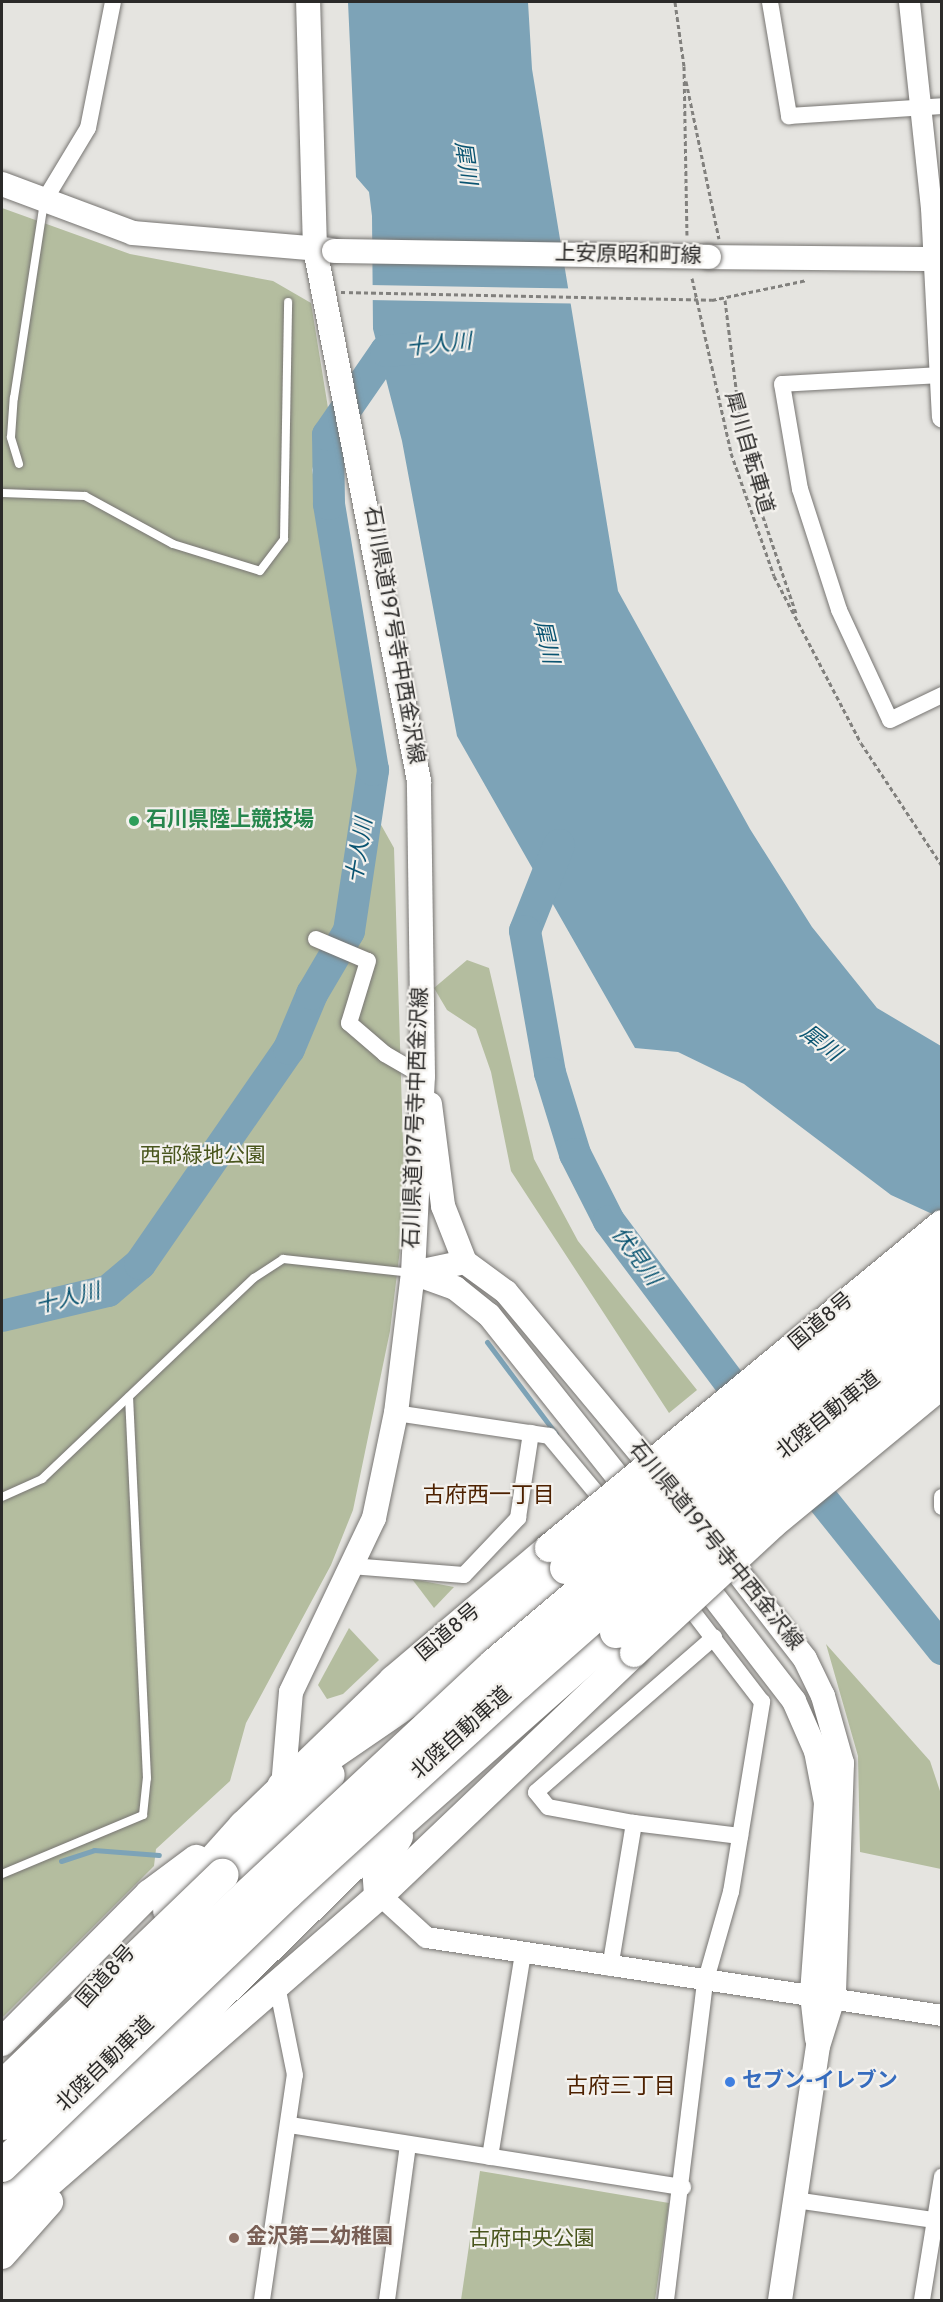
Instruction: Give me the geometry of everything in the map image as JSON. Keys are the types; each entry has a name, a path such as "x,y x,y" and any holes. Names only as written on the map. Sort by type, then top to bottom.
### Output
{"highway":[{"name":"国道8号","path":"2,2089 243,1825 393,1680 557,1558 942,1224"},
{"path":"2,2089 222,1875 557,1558 942,1256"},
{"name":"北陸自動車道","path":"2,2124 495,1664 942,1286"},
{"name":"北陸自動車道","path":"2,2166 288,1893 519,1683 736,1492 942,1323"},
{"path":"2,2224 109,2132 276,1982 380,1895 625,1643 942,1354"},
{"path":"2,2207 350,1867 942,1385"},
{"path":"283,1787 407,1702"},
{"path":"380,1895 377,1884 383,1854 410,1818"},
{"path":"2,2042 149,1894 243,1825"},
{"path":"2,2256 109,2132"}],"main road":[{"name":"石川県道197号寺中西金沢線","path":"283,1787 291,1692 374,1518 396,1413 412,1273 423,1076 419,781 363,472 340,373 325,250 308,2"},
{"name":"上安原昭和町線","path":"2,184 133,233 325,250 937,259"},
{"path":"423,1076 436,1129 443,1206 465,1262"},
{"name":"石川県道197号寺中西金沢線","path":"412,1273 465,1262 506,1292 775,1615 805,1659 823,1696 842,1763 818,2046 780,2301"},
{"name":"石川県道197号寺中西金沢線","path":"412,1273 455,1288 489,1315 794,1701 816,1751 826,1803 823,1995"}],"street":[{"path":"44,201 88,128 113,2"},
{"path":"770,2 789,116 942,106"},
{"path":"909,2 937,259 942,417"},
{"path":"940,375 782,384 807,511 839,610 890,720 942,695"},
{"path":"316,939 368,961 349,1023 385,1054 423,1076"},
{"path":"396,1413 549,1436 714,1637 762,1702 731,1892 705,1983 683,2187 666,2301"},
{"path":"351,1566 464,1575 518,1518 531,1433"},
{"path":"942,1497 942,1507"},
{"path":"714,1637 536,1792 548,1807 634,1823 740,1836"},
{"path":"610,1968 634,1823"},
{"path":"380,1895 426,1938 705,1983 823,1995 942,2015"},
{"path":"490,2157 523,1954"},
{"path":"262,2301 290,2125 295,2075 276,1982"},
{"path":"290,2125 683,2187"},
{"path":"387,2301 408,2144"},
{"path":"922,2301 942,2177"},
{"path":"795,2200 934,2220"}],"lane":[{"path":"19,464 11,437 14,398 44,201"},
{"path":"2,493 85,496 173,544 260,571 284,539 288,302"},
{"path":"2,1497 42,1479 254,1278 283,1259 412,1273"},
{"path":"2,1874 143,1815 147,1778 129,1397"}],"path":[{"name":"犀川自転車道","path":"675,2 684,66 715,395 746,506 786,603 798,618 861,743 942,866"},
{"path":"684,66 703,257"},
{"path":"341,292 725,300 812,278"},
{"path":"725,300 745,448 798,618"}],"green space":[{"name":"西部緑地公園","path":"2,208 130,254 273,281 311,303 329,414 312,470 337,586 361,789 394,848 405,1209 390,1331 353,1510 331,1565 246,1723 230,1781 156,1849 154,1866 2,2018"},
{"path":"467,960 489,968 534,1159 578,1241 697,1390 669,1413 511,1171 491,1072 476,1029 447,1010 434,988"},
{"path":"412,1579 454,1587 434,1608"},
{"path":"349,1628 379,1660 343,1694 327,1699 318,1685"},
{"path":"826,1644 930,1761 941,1794 941,1869 860,1852 858,1756"},
{"name":"古府中央公園","path":"480,2171 669,2203 655,2300 461,2300"}],"water":[{"name":"犀川","path":"348,2 528,2 532,69 618,591 750,829 812,927 877,1008 941,1046 941,1218 891,1195 744,1084 678,1052 635,1048 457,736 402,441 373,329 372,216 369,192 356,177"}],"pier":[{"path":"369,285 573,289 573,304 369,300"}],"waterway":[{"name":"十人川","path":"2,1316 108,1291 140,1264 289,1049 312,994 349,931 373,770 329,504 328,435 386,351 418,348"},
{"name":"伏見川","path":"559,845 525,931 550,1073 575,1154 609,1221 755,1416"},
{"path":"487,1342 556,1434"},
{"name":"伏見川","path":"798,1469 942,1649"},
{"path":"61,1861 94,1850 159,1855"}],"place":[{"name":"石川県陸上競技場","path":"134,821"},
{"name":"セブン-イレブン","path":"730,2082"},
{"name":"金沢第二幼稚園","path":"234,2238"}],"district":[{"name":"古府西一丁目","path":"489,1497"},
{"name":"古府三丁目","path":"621,2088"}]}
